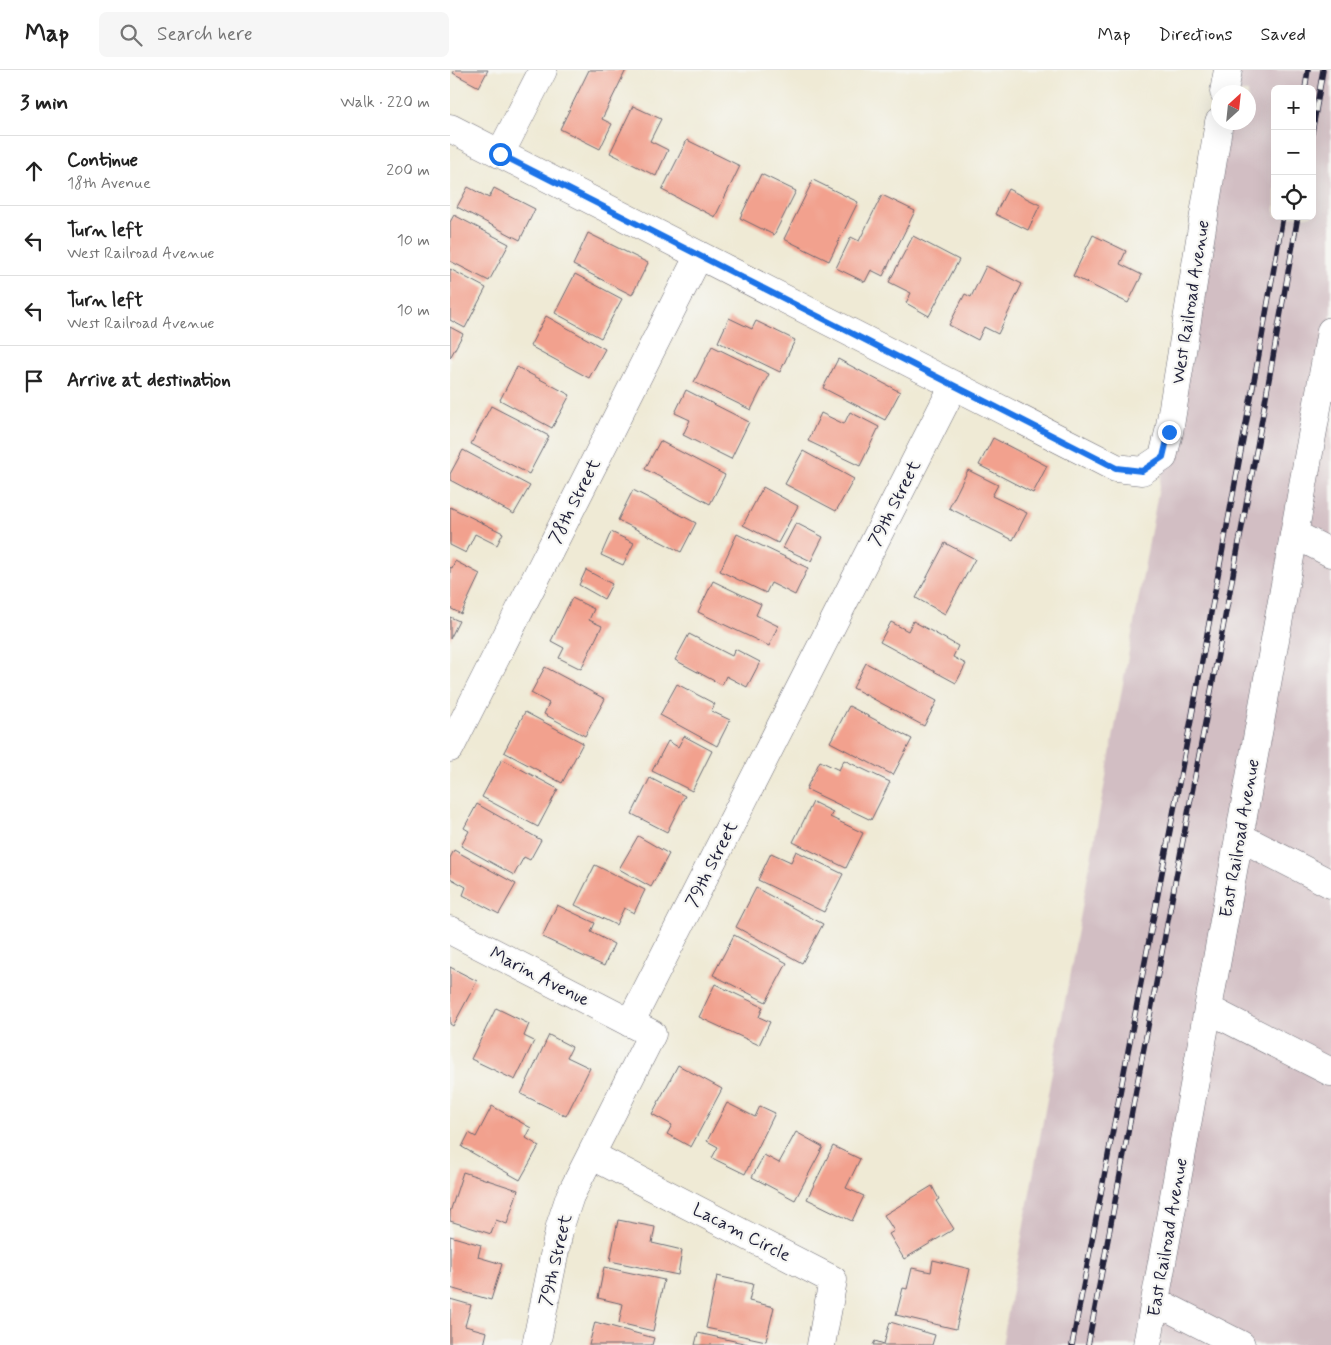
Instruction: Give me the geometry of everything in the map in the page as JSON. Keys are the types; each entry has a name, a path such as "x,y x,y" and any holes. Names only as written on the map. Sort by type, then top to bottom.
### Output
{"street":[{"path":"500,154 543,70"},
{"path":"1225,85 1228,70"},
{"path":"450,128 954,385"},
{"name":"West Railroad Avenue","path":"954,385 1116,468 1142,471 1163,457 1169,432 1219,130"},
{"name":"78th Street","path":"450,748 699,255"},
{"name":"East Railroad Avenue","path":"1147,1345 1331,331"},
{"name":"79th Street","path":"536,1345 560,1226 570,1196 652,1034 630,1022 954,385"},
{"path":"1294,534 1331,553"},
{"path":"1240,837 1331,884"},
{"name":"Marin Avenue","path":"450,930 630,1022"},
{"path":"1208,1009 1331,1072"},
{"name":"Lacam Circle","path":"591,1155 833,1280 822,1345"},
{"path":"1155,1301 1241,1345"}],"shaded area":[{"path":"1228,70 1331,70 1331,1345 1002,1345 1169,432 1218,130 1256,130 1256,85 1225,85"}],"building":[{"path":"455,70 488,70 479,87 453,73"},
{"path":"589,70 626,70 602,119 612,124 600,149 560,129"},
{"path":"633,106 661,119 650,141 668,150 656,176 610,153"},
{"path":"687,140 740,166 715,217 662,190"},
{"path":"761,174 796,191 774,235 740,218"},
{"path":"813,180 858,202 829,261 784,239"},
{"path":"468,187 489,198 494,188 535,209 520,240 457,207"},
{"path":"1008,189 1040,205 1028,230 995,214"},
{"path":"882,195 915,211 883,276 871,270 865,282 836,268 851,237 859,241"},
{"path":"454,215 509,244 489,281 450,261 450,222"},
{"path":"588,233 648,263 632,295 573,265"},
{"path":"1093,235 1126,251 1120,264 1142,275 1128,303 1073,276"},
{"path":"913,236 959,260 929,316 906,303 911,293 889,282"},
{"path":"986,266 1022,284 998,334 984,327 978,340 949,325 965,294 971,297"},
{"path":"450,269 486,288 465,328 450,320"},
{"path":"575,274 622,299 601,338 555,313"},
{"path":"546,316 605,349 589,378 530,346"},
{"path":"729,318 752,329 756,321 795,340 780,372 718,342"},
{"path":"450,327 463,334 450,358"},
{"path":"712,346 769,374 751,410 694,382"},
{"path":"838,359 900,392 885,420 823,388"},
{"path":"517,367 570,395 552,428 500,400"},
{"path":"686,390 749,422 731,459 683,435 690,420 675,413"},
{"path":"491,406 549,436 529,474 471,444"},
{"path":"850,412 879,427 860,466 808,441 821,413 844,424"},
{"path":"993,438 1047,466 1033,493 979,465"},
{"path":"660,441 725,475 710,504 645,469"},
{"path":"463,450 530,486 514,514 450,480 450,474"},
{"path":"803,451 854,479 836,511 785,484"},
{"path":"968,470 998,485 992,496 1027,513 1013,540 949,508"},
{"path":"763,487 798,506 778,543 743,525"},
{"path":"633,490 696,523 681,552 618,520"},
{"path":"450,507 503,533 497,545 475,534 466,553 450,545"},
{"path":"796,523 823,537 811,561 783,548"},
{"path":"611,532 634,543 623,565 601,555"},
{"path":"737,534 808,568 795,595 771,583 766,593 720,571"},
{"path":"945,543 975,559 945,614 916,598"},
{"path":"455,561 480,574 461,614 450,608 450,567 452,568"},
{"path":"586,570 612,584 604,599 579,585"},
{"path":"713,581 761,604 756,615 778,626 769,646 698,612"},
{"path":"572,598 594,609 589,620 602,626 581,669 559,658 564,648 551,641"},
{"path":"450,617 459,621 450,639"},
{"path":"913,621 958,646 953,657 966,664 956,683 880,642 891,622 908,631"},
{"path":"689,634 732,656 735,649 760,662 747,687 726,676 722,685 675,660"},
{"path":"866,663 937,701 924,726 853,688"},
{"path":"545,667 605,699 585,736 544,714 549,703 531,693"},
{"path":"677,684 715,704 711,711 730,720 717,746 660,715"},
{"path":"849,706 912,739 893,775 830,742"},
{"path":"525,712 583,743 562,783 504,752"},
{"path":"684,736 712,751 692,791 652,771 668,741 678,747"},
{"path":"502,759 558,789 538,827 482,797"},
{"path":"844,760 890,782 871,820 806,789 820,761 839,770"},
{"path":"650,778 685,796 667,832 632,814"},
{"path":"813,802 833,812 830,817 863,833 846,868 793,842"},
{"path":"477,804 541,840 530,860 524,857 514,875 461,846 469,831 464,828"},
{"path":"638,836 669,854 651,887 619,869"},
{"path":"454,850 516,884 499,914 463,895 466,887 450,878 450,858"},
{"path":"796,851 843,874 824,912 758,880 771,853 791,862"},
{"path":"595,865 645,890 634,913 624,908 616,925 575,905"},
{"path":"756,888 823,924 802,963 736,927"},
{"path":"557,905 595,923 591,932 614,944 604,966 542,937"},
{"path":"734,935 787,963 766,1002 713,975"},
{"path":"450,967 477,981 453,1026 450,1024"},
{"path":"715,984 763,1007 759,1017 770,1022 759,1045 699,1017"},
{"path":"496,1008 529,1024 524,1036 534,1041 515,1080 471,1059"},
{"path":"549,1035 572,1047 567,1057 590,1068 566,1116 521,1094"},
{"path":"678,1065 722,1089 691,1147 667,1134 672,1125 652,1114"},
{"path":"727,1103 755,1117 760,1106 775,1113 745,1174 712,1158 718,1147 707,1141"},
{"path":"492,1106 531,1128 526,1138 539,1146 520,1180 462,1147 469,1133 476,1137"},
{"path":"796,1132 823,1147 795,1200 752,1177 764,1155 779,1163"},
{"path":"833,1146 860,1159 846,1188 864,1196 852,1221 807,1199"},
{"path":"463,1172 518,1190 507,1224 496,1220 491,1234 450,1221 450,1212"},
{"path":"932,1186 939,1199 936,1201 954,1229 904,1259 889,1234 894,1231 884,1215"},
{"path":"618,1220 655,1227 652,1243 682,1250 678,1275 610,1261"},
{"path":"450,1236 481,1245 478,1257 502,1264 491,1300 450,1288"},
{"path":"933,1260 970,1269 956,1329 896,1315 903,1288 907,1289 912,1268 931,1272"},
{"path":"604,1267 664,1280 653,1331 619,1323 623,1304 598,1298"},
{"path":"717,1276 753,1284 749,1301 774,1307 766,1341 706,1328"},
{"path":"450,1299 471,1305 465,1326 487,1332 484,1345 450,1345"},
{"path":"595,1322 654,1338 652,1345 589,1345"},
{"path":"890,1322 935,1335 932,1345 873,1345 875,1341 884,1344"},
{"path":"698,1333 748,1344 748,1345 695,1345"}],"railway":[{"path":"1306,85 1308,70"},
{"path":"1313,130 1323,70"},
{"path":"1072,1345 1192,715 1282,220"},
{"path":"1088,1345 1257,447 1297,220"}],"route":[{"path":"500,154 1116,468 1142,471 1163,457 1169,432"}]}
